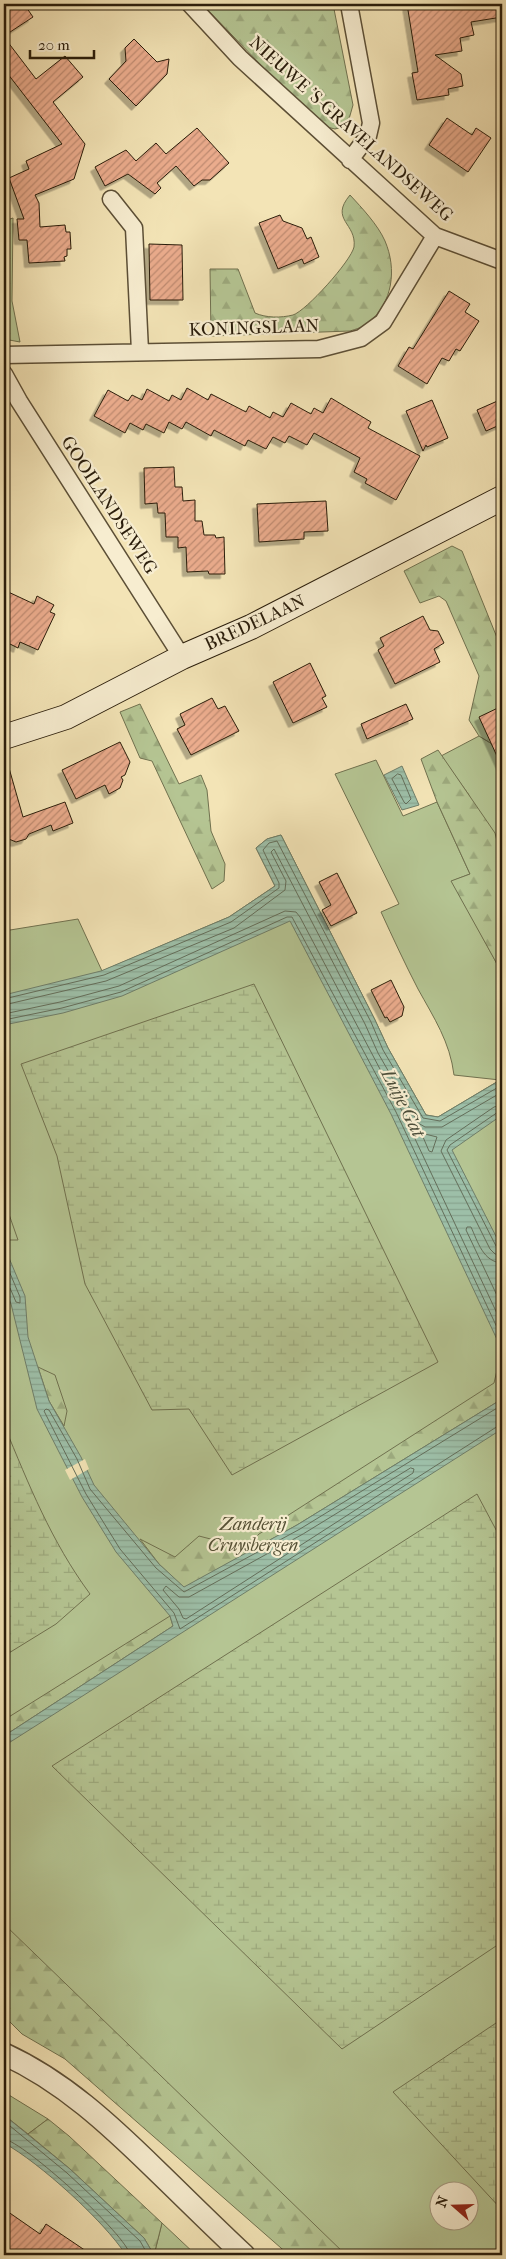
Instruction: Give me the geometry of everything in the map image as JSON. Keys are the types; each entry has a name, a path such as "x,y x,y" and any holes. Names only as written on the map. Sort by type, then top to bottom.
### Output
{"main road":[{"name":"BREDELAAN","path":"4,737 66,717 182,657 251,627 502,498"}],"street":[{"name":"NIEUWE 'S-GRAVELANDSEWEG","path":"190,4 240,58 435,236 502,261"},
{"path":"349,4 371,123 368,136 350,160"},
{"path":"111,199 134,228 140,351"},
{"name":"KONINGSLAAN","path":"4,355 319,349 362,338 383,322 435,236"},
{"name":"GOOILANDSEWEG","path":"4,374 18,401 182,657"},
{"path":"4,2054 41,2073 65,2089 107,2124 244,2255"}],"green space":[{"path":"202,4 333,4 353,105 347,126 335,129 319,125"},
{"path":"350,195 378,229 389,252 391,274 388,296 376,315 364,326 350,331 211,336 210,269 238,269 255,313 264,316 284,317 299,312 337,274 351,254 354,247 354,239 342,210 344,203"},
{"path":"13,218 12,301 20,342 4,339 4,221"},
{"path":"452,546 462,551 502,650 502,750 479,736 469,720 479,676 446,601 439,596 420,603 404,571"},
{"path":"140,704 179,784 201,775 207,790 211,831 225,864 224,881 212,889 152,761 140,758 120,712"},
{"path":"479,736 502,750 502,900 497,888 497,869 469,795 441,756"},
{"path":"438,750 495,833 499,849 497,888 502,900 502,973 451,881 470,874 437,802 421,759"},
{"name":"Zanderij Cruysbergen","path":"376,760 403,816 437,802 470,874 452,881 502,973 502,2255 324,2255 4,1952 4,931 78,919 102,971 229,917 275,886 256,848 267,839 281,835 388,1048 426,1115 438,1117 500,1080 454,1075 449,1052 441,1030 413,980 381,912 399,904 335,774"},
{"path":"254,984 438,1362 232,1475 189,1409 152,1410 85,1284 57,1156 21,1064"},
{"path":"4,1200 18,1240 4,1240"},
{"path":"502,1349 502,1399 297,1525 184,1588 159,1564 140,1539 175,1557 199,1536 245,1548 259,1534 494,1383"},
{"path":"38,1367 55,1375 67,1411 64,1426 49,1401"},
{"path":"4,1425 52,1533 90,1594 56,1624 4,1656"},
{"path":"477,1494 502,1541 502,1942 342,2049 52,1766"},
{"path":"170,1616 173,1626 4,1736 4,1720"},
{"path":"4,1924 346,2255 289,2255 65,2059 22,2034 4,2016"},
{"path":"502,2019 502,2210 478,2182 393,2092"},
{"path":"4,2092 48,2119 28,2134 4,2115"},
{"path":"48,2119 69,2136 162,2223 154,2255 144,2238 70,2169 28,2134"},
{"path":"162,2223 196,2255 154,2255"}],"water":[{"path":"402,766 419,805 402,810 384,775"},
{"name":"Luije Gat","path":"281,835 388,1048 426,1115 438,1117 502,1079 502,1115 452,1150 502,1248 502,1350 391,1114 290,921 122,996 63,1013 4,1025 4,995 101,971 229,917 275,886 256,848 267,839"},
{"path":"4,1246 25,1296 28,1337 49,1401 81,1457 94,1485 159,1564 184,1587 297,1525 502,1399 502,1429 4,1746 4,1736 173,1626 170,1616 116,1552 82,1497 37,1409 11,1304 4,1287"},
{"path":"4,2115 70,2169 144,2238 154,2255 126,2255 103,2226 53,2178 4,2143"}],"pier":[{"path":"85,1459 89,1469 70,1480 65,1470"}],"building":[{"path":"4,4 24,4 33,17 4,36"},
{"path":"407,4 502,4 502,17 471,22 474,35 460,38 462,51 435,55 461,74 463,86 448,89 449,95 417,100 412,73 418,72"},
{"path":"4,37 36,79 65,56 83,77 53,102 85,144 74,179 35,195 39,203 40,227 65,225 66,232 70,232 71,249 67,249 67,256 64,257 65,261 29,263 27,240 19,240 17,219 24,219 9,178 29,169 26,161 62,144 4,69"},
{"path":"134,39 157,62 169,59 167,74 136,106 109,79 126,61 125,48"},
{"path":"447,118 472,135 476,128 491,138 468,172 429,145"},
{"path":"197,128 229,163 210,180 202,180 194,186 176,166 157,183 161,188 155,194 128,174 105,186 95,167 126,150 136,161 156,143 166,154"},
{"path":"280,215 283,221 302,228 307,239 311,237 319,257 304,264 302,259 278,269 259,223"},
{"path":"149,244 182,245 183,300 150,300"},
{"path":"449,291 470,304 465,312 479,321 460,351 456,349 449,361 442,358 427,384 398,366 409,347 413,349"},
{"path":"187,388 208,400 211,394 246,412 249,406 270,418 273,412 283,417 291,403 311,414 314,408 323,413 331,398 371,422 368,428 420,456 396,500 365,483 367,479 354,472 360,458 314,433 307,445 289,436 285,443 273,437 266,449 248,440 245,446 214,430 211,436 186,422 182,429 169,422 164,433 146,424 143,430 130,423 125,433 94,416 108,390 128,401 132,395 142,400 147,389 169,401 172,395 181,400"},
{"path":"502,399 502,424 486,431 477,410"},
{"path":"432,400 448,438 427,447 426,445 423,451 406,411"},
{"path":"174,467 175,487 182,487 183,501 195,500 195,521 202,521 204,535 215,535 216,538 224,537 225,574 209,574 208,571 187,572 186,547 178,548 178,537 166,537 165,513 158,513 157,503 145,504 144,468"},
{"path":"326,501 328,531 304,532 304,539 259,542 257,504"},
{"path":"4,590 34,604 37,596 54,605 50,612 55,614 38,650 20,642 18,648 4,641"},
{"path":"423,616 430,630 438,631 444,643 434,649 440,662 395,684 378,650 384,646 380,638"},
{"path":"310,663 326,696 322,698 327,707 293,723 273,682"},
{"path":"212,698 218,709 225,706 239,731 191,755 177,729 185,725 180,714"},
{"path":"406,704 413,719 367,739 361,724"},
{"path":"502,706 502,767 479,717"},
{"path":"120,742 130,762 125,775 121,777 123,780 120,788 109,794 105,785 76,799 62,770"},
{"path":"9,768 23,817 65,802 73,823 53,831 51,825 29,834 26,839 16,842 4,837 4,769"},
{"path":"337,873 357,913 331,926 322,910 331,905 319,882"},
{"path":"391,980 404,1007 402,1016 390,1022 387,1017 385,1018 371,990"},
{"path":"4,2209 40,2234 46,2224 92,2255 4,2255"}]}
